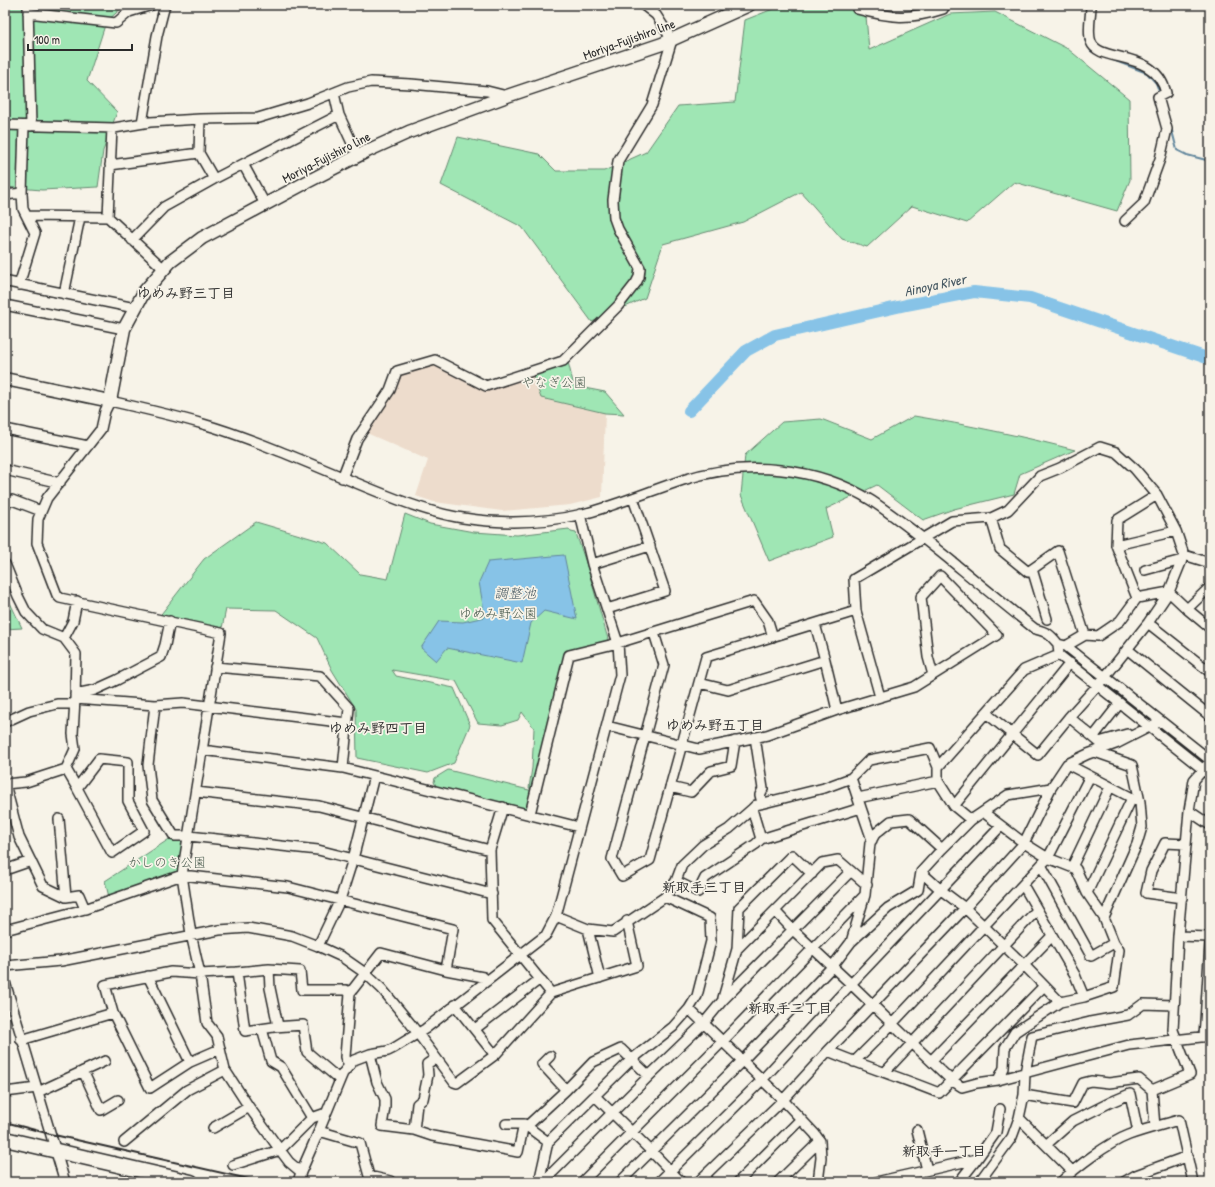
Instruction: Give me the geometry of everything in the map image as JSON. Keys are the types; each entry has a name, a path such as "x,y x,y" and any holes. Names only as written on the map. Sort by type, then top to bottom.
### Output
{"highway":[{"path":"5,1139 192,1182"}],"main road":[{"name":"Moriya-Fujishiro line","path":"110,401 124,329 144,292 170,262 202,238 358,156 409,132 507,96 672,40 749,5"},
{"path":"5,379 110,401"}],"street":[{"path":"19,285 35,233 23,209 22,193 28,126 28,9 116,23 129,12 152,5"},
{"path":"142,123 157,36 165,5"},
{"path":"342,478 357,439 390,390 397,372 435,360 486,386 563,361 618,306 636,283 639,277 640,268 618,229 614,218 613,200 618,162 652,105 672,40 656,15 643,5"},
{"path":"858,5 857,9 884,16 907,17 943,10 945,5"},
{"path":"1091,5 1091,43 1097,50 1144,64 1154,71 1164,83 1166,93 1158,97 1167,129 1160,159 1144,204 1125,221"},
{"path":"5,125 112,128 142,123 200,118 258,118 348,87 371,82 487,91 507,96"},
{"path":"334,93 339,115 358,156"},
{"path":"132,240 164,207 214,179 339,115"},
{"path":"200,118 199,153 214,179"},
{"path":"108,217 112,128"},
{"path":"110,166 199,153"},
{"path":"243,164 265,204"},
{"path":"5,195 22,193"},
{"path":"27,216 108,217 164,270"},
{"path":"64,294 80,217"},
{"path":"5,284 8,282 136,308"},
{"path":"5,305 124,329"},
{"path":"301,1172 289,1162 249,1107 226,1070 216,1036 206,1023 200,974 191,934 182,875 221,633 60,598 56,595 38,543 37,532 40,511 47,498 101,429 105,411 110,401 203,424 279,451 342,478 427,511 463,518 503,522 546,520 580,514 633,498 686,479 717,471 751,469 783,470 811,475 842,486 871,501 923,538 1035,629 1045,631 1050,634 1210,761 1207,772 1194,780 1189,811 1178,936 1173,1030 1190,1074 1152,1090"},
{"path":"5,429 88,446"},
{"path":"880,697 856,610 854,579 952,521 991,518 1008,510 1040,476 1060,468 1100,447 1116,452 1135,469 1157,494 1176,531 1183,558 1169,592 1148,622 1105,677 1069,716 1038,755 986,713"},
{"path":"5,470 60,483"},
{"path":"1137,598 1116,545 1117,520 1157,494"},
{"path":"607,609 665,591 633,498"},
{"path":"5,504 12,500 40,511"},
{"path":"298,1182 340,1080 354,1060 370,1054 388,1051 418,1033 546,935 556,916 620,675 618,643 592,564 580,514"},
{"path":"991,518 1000,549 1028,572 1058,551 1085,635"},
{"path":"1116,545 1176,531"},
{"path":"592,564 650,546"},
{"path":"1145,570 1183,558 1210,563"},
{"path":"5,564 26,612 42,629 64,638 76,654 73,734 75,749 66,769 26,782 5,784 19,837 43,886 66,897 79,895 86,909"},
{"path":"1032,569 1047,619"},
{"path":"607,726 699,748 767,735 837,710 914,687 997,635 940,576 921,597 928,657 933,675"},
{"path":"1187,609 1210,588"},
{"path":"1059,655 1062,645 1085,635 1098,636 1120,620 1137,598 1169,592"},
{"path":"1169,592 1210,628"},
{"path":"64,638 73,621 77,601"},
{"path":"530,814 569,655 654,633 754,602 768,622 773,637"},
{"path":"654,633 664,666 612,859 622,876 650,860 706,657 856,610"},
{"path":"5,722 28,711 74,699 131,673 161,657 170,621"},
{"path":"1148,622 1210,672"},
{"path":"815,624 837,710"},
{"path":"1127,649 1210,716"},
{"path":"1059,655 1207,772"},
{"path":"938,767 1024,670 1059,655"},
{"path":"699,683 728,690 825,660"},
{"path":"954,806 1070,663"},
{"path":"215,667 320,676 348,708 343,768"},
{"path":"74,699 155,705 183,703 347,723"},
{"path":"1094,736 1120,703"},
{"path":"155,705 148,765 152,800 174,836 189,836 318,850 492,894"},
{"path":"1069,716 1094,736 1099,742 1127,734"},
{"path":"698,1182 783,1100 965,908 1024,843 1051,788 1067,764 1118,743 1161,721"},
{"path":"755,737 763,789 760,795 762,803"},
{"path":"670,787 690,792 711,770 730,766 735,741"},
{"path":"556,916 588,929 613,932 665,897 676,881 682,865 703,845 729,829 756,805 824,788 851,778 869,760 930,748 938,767 938,781 954,806 971,820"},
{"path":"202,750 343,768 580,827"},
{"path":"1095,752 1132,765 1136,800 1142,827 1104,918"},
{"path":"66,769 112,853 144,831 128,801 128,762 98,759 77,788"},
{"path":"1067,764 1136,800"},
{"path":"318,946 340,900 353,859 374,776"},
{"path":"854,1062 892,1024 1048,858 1090,776"},
{"path":"851,778 872,840"},
{"path":"858,798 938,781"},
{"path":"1072,867 1110,787"},
{"path":"620,1182 742,1061 832,967 851,942 888,908 918,890 921,872 971,820 1008,795 1051,788"},
{"path":"196,792 319,806 490,850"},
{"path":"1087,893 1136,800"},
{"path":"503,807 490,850 492,920 551,993"},
{"path":"676,881 698,892 705,878 756,844 761,839 861,808"},
{"path":"752,809 761,839"},
{"path":"1189,811 1210,825"},
{"path":"983,812 1024,843 1048,858 1076,869 1087,893 1104,918 1114,944 1119,950 1114,987 1084,997 1060,1002 1015,1032 1005,1048 1004,1068 998,1080"},
{"path":"851,942 865,895 870,843 875,834 890,821 909,819 942,849"},
{"path":"59,820 66,897"},
{"path":"659,1182 762,1080 1001,826"},
{"path":"1182,898 1146,893 1151,871 1165,843 1186,844"},
{"path":"723,1000 737,949 739,908 792,854 812,874"},
{"path":"737,949 822,863 838,860 867,885"},
{"path":"5,870 31,861"},
{"path":"1041,865 1091,956 1114,944"},
{"path":"543,1182 649,1076 704,1024 723,1000 851,871"},
{"path":"921,872 941,890 965,908 1060,1002"},
{"path":"5,930 86,909 182,875 288,887 453,929 446,970"},
{"path":"1023,885 1075,975 1084,997"},
{"path":"582,1182 722,1042 865,895"},
{"path":"539,1182 548,1142 631,1060 673,1027 689,1009 697,996 711,941 710,918 665,897"},
{"path":"885,1072 1037,910"},
{"path":"775,911 792,930 851,984 951,1080 962,1087 998,1080 1129,1045 1207,1037 1210,943"},
{"path":"5,966 60,960 191,934 219,930 248,928 292,936 342,957 365,973 382,989 418,1033 454,1082 457,1083 495,1055 551,993 637,966 627,922"},
{"path":"588,929 600,978"},
{"path":"931,1061 1052,936"},
{"path":"1178,936 1210,937"},
{"path":"349,1066 345,1057 350,993 380,953 446,970 483,977 487,981"},
{"path":"220,1049 190,1062 150,1088 114,1013 105,985 171,972 200,974 269,969 300,971 302,990 346,990 350,993"},
{"path":"269,969 270,988 278,1026"},
{"path":"237,972 245,1031 278,1026 303,1025 307,1052 340,1080"},
{"path":"148,976 190,1062"},
{"path":"475,1029 540,979"},
{"path":"5,982 8,1005 22,1040 65,1182"},
{"path":"828,1051 939,1093 1044,986"},
{"path":"979,1182 1010,1139 1019,1118 1024,1095 1025,1073 1032,1036 1090,1022 1128,1015 1143,1004 1174,1004"},
{"path":"456,1005 495,1055"},
{"path":"689,1009 783,1100 815,1134 820,1141 822,1158 818,1182"},
{"path":"22,1040 114,1013"},
{"path":"262,1029 271,1061 281,1067 312,1118"},
{"path":"370,1054 377,1082 385,1099 382,1126 414,1130 432,1136 518,1152 526,1125 566,1090 593,1062 621,1049 649,1076"},
{"path":"550,1056 542,1064 566,1090"},
{"path":"414,1130 417,1104 423,1099 428,1075 427,1064 436,1058"},
{"path":"5,1092 38,1090 105,1061"},
{"path":"124,1142 187,1090 226,1070"},
{"path":"83,1071 101,1110 118,1100"},
{"path":"1024,1095 1073,1103 1083,1083 1091,1081 1109,1083 1140,1079 1152,1090 1155,1127"},
{"path":"1047,1144 1073,1121 1130,1094 1138,1132"},
{"path":"595,1096 680,1182"},
{"path":"213,1128 249,1107"},
{"path":"959,1182 996,1132 1000,1109"},
{"path":"233,1165 280,1150 312,1118 326,1114"},
{"path":"738,1182 801,1118"},
{"path":"1019,1118 1072,1170"},
{"path":"1061,1182 1072,1170 1112,1144 1138,1132 1179,1120 1193,1182"},
{"path":"506,1124 526,1125 548,1142"},
{"path":"917,1130 927,1170"},
{"path":"319,1131 360,1143 369,1176 390,1182"},
{"path":"996,1132 1010,1139"},
{"path":"778,1182 820,1141"},
{"path":"1124,1182 1136,1175 1188,1156"},
{"path":"876,1182 977,1158"}],"shaded area":[{"path":"434,363 486,386 531,371 541,398 605,413 602,497 570,505 502,511 434,502 416,496 428,460 362,431 398,374"}],"green space":[{"path":"5,5 125,5 106,22 87,81 117,112 103,151 98,187 42,190 5,187"},
{"path":"783,5 865,5 869,50 950,14 995,12 1068,49 1129,99 1130,180 1117,211 1014,182 967,223 912,206 867,247 842,239 801,192 743,222 663,244 645,298 592,322 522,227 441,185 458,137 539,154 556,171 604,171 646,152 678,106 735,102 745,20"},
{"name":"やなぎ公園","path":"567,358 574,386 605,392 624,414 605,413 541,398 531,371"},
{"path":"914,416 995,431 1075,450 1020,474 1014,494 954,509 923,520 877,485 826,509 833,537 769,561 741,495 745,455 782,422 821,419 872,439"},
{"name":"ゆめみ野公園","path":"405,514 430,524 474,532 517,535 569,529 571,532 576,533 608,639 606,642 567,653 532,789 529,788 532,768 534,728 522,712 518,720 502,725 478,723 456,681 392,670 396,676 454,688 470,725 454,763 428,773 357,758 356,709 332,670 317,638 276,610 226,609 221,633 158,618 204,559 256,522 327,543 360,574 388,579"},
{"path":"5,592 22,628 5,629"},
{"path":"448,770 533,791 529,808 526,810 437,787 434,782 435,778"},
{"name":"かしのき公園","path":"174,836 189,836 182,875 110,901 105,881"}],"water":[{"name":"調整池","path":"564,555 577,619 544,611 531,623 522,663 447,648 436,661 421,648 439,621 463,622 485,617 479,582 488,562"}],"waterway":[{"path":"1085,34 1085,40 1091,51 1096,53"},
{"path":"1113,60 1147,73 1156,83 1160,94"},
{"path":"1171,127 1177,150 1187,155 1210,161"},
{"name":"Ainoya River","path":"689,411 746,351 775,335 906,305 974,292 1030,298 1210,359"}],"railway":[{"path":"5,1122 50,1134 262,1182"}],"district":[{"name":"ゆめみ野三丁目","path":"186,293"},
{"name":"ゆめみ野五丁目","path":"715,725"},
{"name":"ゆめみ野四丁目","path":"378,728"},
{"name":"新取手三丁目","path":"704,887"},
{"name":"新取手二丁目","path":"790,1008"},
{"name":"新取手一丁目","path":"944,1151"}]}
